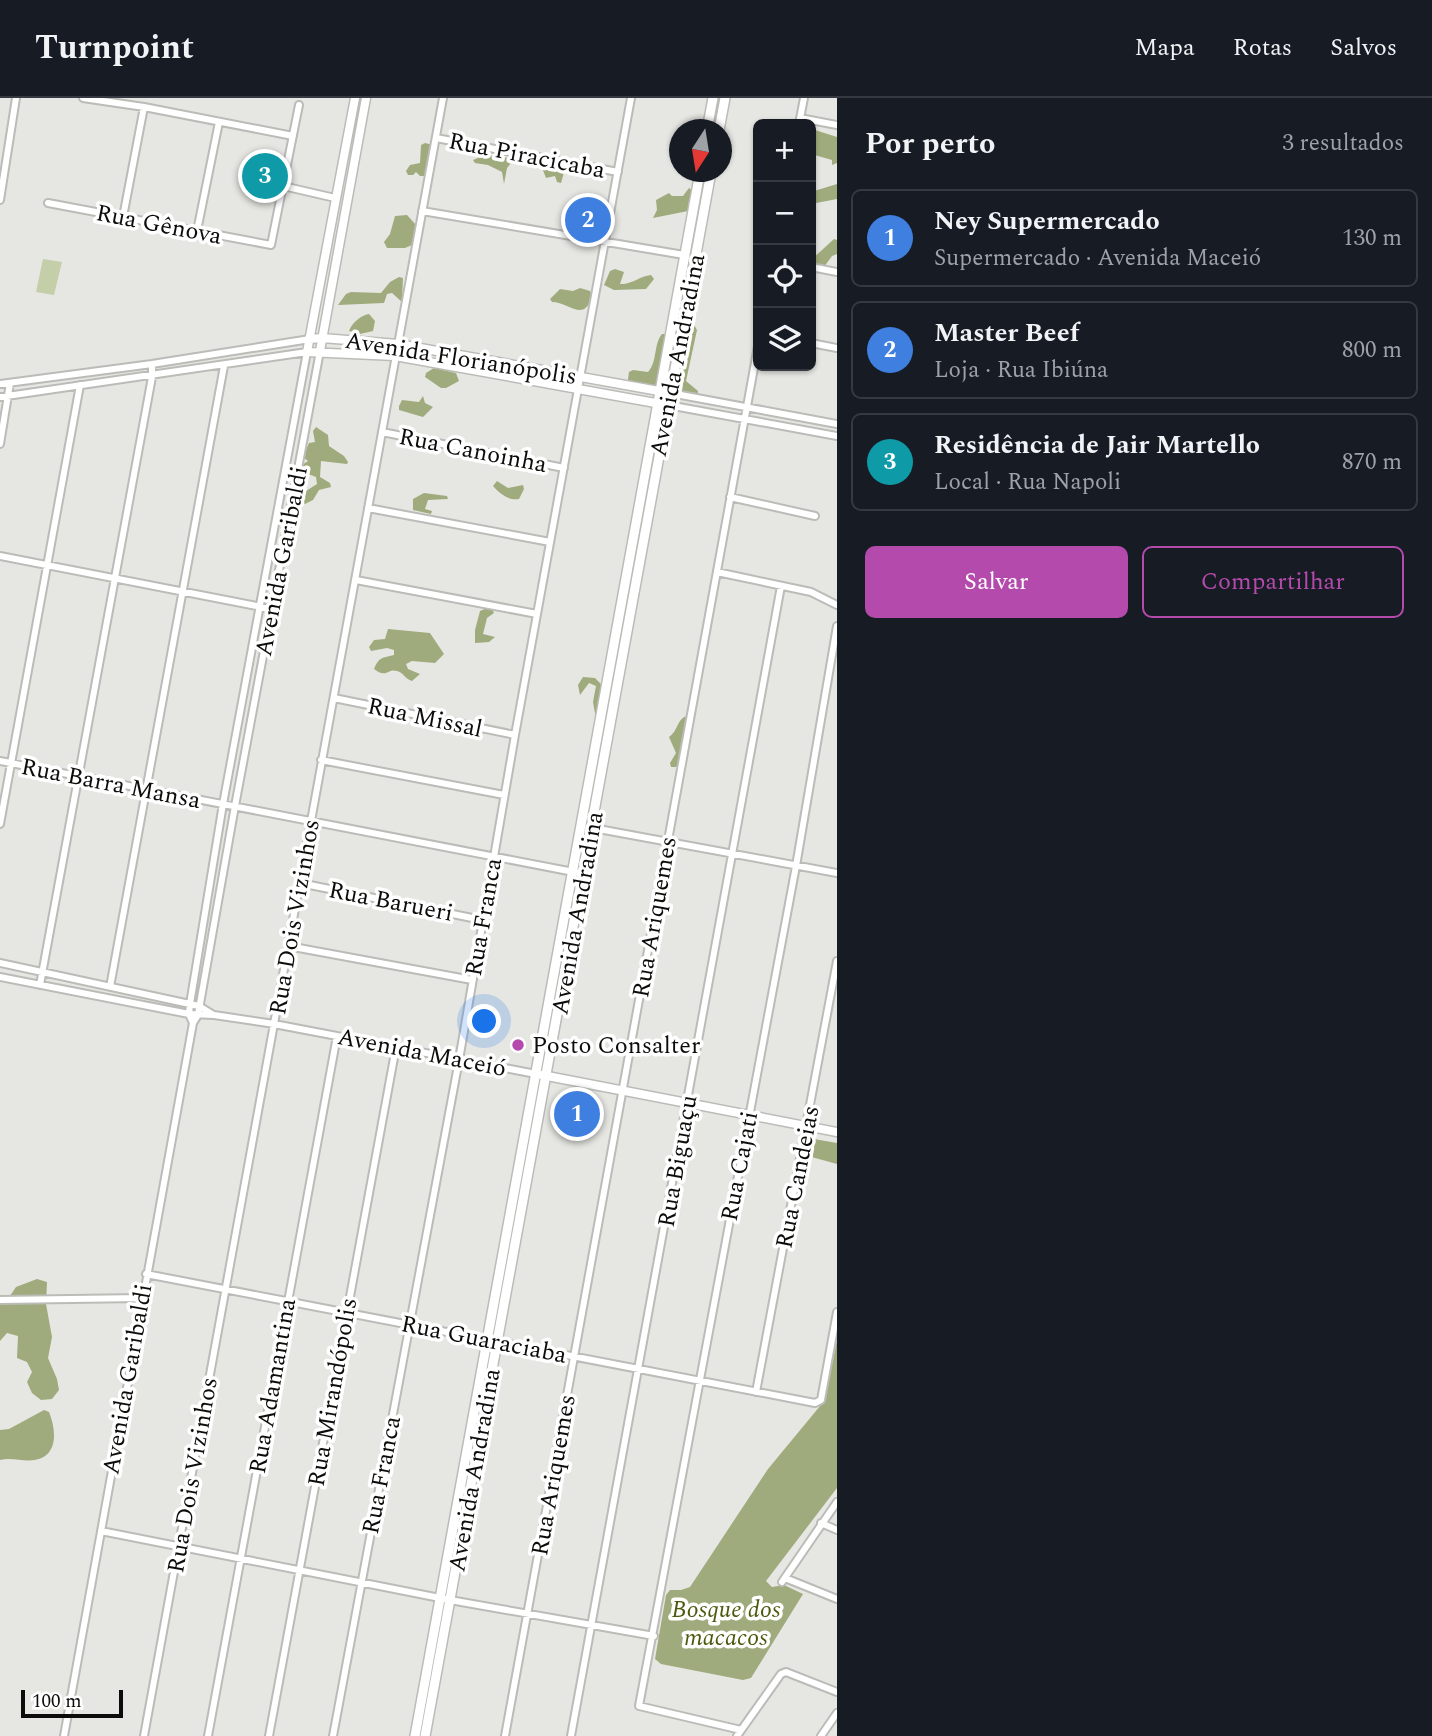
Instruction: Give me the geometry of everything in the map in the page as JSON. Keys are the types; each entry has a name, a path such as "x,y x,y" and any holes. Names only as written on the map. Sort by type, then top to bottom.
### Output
{"main road":[{"path":"710,119 713,98"},
{"path":"721,119 725,98"},
{"name":"Avenida Andradina","path":"415,1736 571,872 668,405 665,392 684,255 698,182"},
{"name":"Avenida Andradina","path":"425,1736 593,828 657,403 665,392 709,182"}],"street":[{"path":"0,200 4,155 16,98"},
{"path":"83,98 293,136"},
{"name":"Avenida Garibaldi","path":"193,1023 189,1014 190,1004 223,804 355,98"},
{"name":"Avenida Garibaldi","path":"64,1736 146,1273 193,1023 198,1015 366,98"},
{"name":"Rua Dois Vizinhos","path":"144,1736 443,98"},
{"name":"Rua Franca","path":"333,1736 459,1060 618,172 628,98"},
{"path":"799,119 804,98"},
{"path":"299,105 283,186 348,200"},
{"path":"123,217 144,107"},
{"path":"197,231 219,122"},
{"path":"816,123 837,125"},
{"name":"Rua Piracicaba","path":"436,138 618,172"},
{"name":"Rua Gênova","path":"48,202 271,245 283,186"},
{"path":"422,211 684,255"},
{"path":"692,211 703,213"},
{"path":"816,268 837,272"},
{"name":"Avenida Florianópolis","path":"0,384 322,338 398,344 837,424"},
{"path":"816,343 837,348"},
{"path":"307,352 396,356 837,436"},
{"name":"Avenida Florianópolis","path":"0,397 152,377 307,352"},
{"path":"40,985 152,377 152,364"},
{"path":"110,987 224,366"},
{"name":"Rua Ariquemes","path":"505,1736 754,371"},
{"path":"0,444 10,383"},
{"path":"0,824 80,385"},
{"name":"Rua Canoinha","path":"382,432 564,468"},
{"path":"730,497 815,516"},
{"path":"368,508 550,541"},
{"path":"0,556 272,609"},
{"path":"717,572 811,592 837,605"},
{"path":"356,580 537,614"},
{"name":"Rua Biguaçu","path":"571,1736 781,586"},
{"name":"Rua Cajati","path":"739,1733 639,1706 796,866 837,626"},
{"name":"Rua Missal","path":"334,698 515,736"},
{"path":"321,760 505,795"},
{"name":"Rua Barra Mansa","path":"0,761 584,874"},
{"path":"593,828 837,873"},
{"name":"Rua Barueri","path":"300,883 482,920"},
{"path":"288,946 472,980"},
{"name":"Rua Candeias","path":"756,1392 837,961"},
{"name":"Avenida Maceió","path":"0,963 199,1006 214,1015"},
{"name":"Avenida Maceió","path":"0,977 189,1014 274,1024 837,1132"},
{"name":"Rua Adamantina","path":"208,1736 337,1036"},
{"name":"Rua Mirandópolis","path":"269,1736 396,1048"},
{"name":"Rua Guaraciaba","path":"146,1273 815,1403 821,1399 837,1312"},
{"path":"0,1300 142,1297"},
{"path":"837,1502 783,1580 837,1599"},
{"path":"821,1523 837,1530"},
{"path":"101,1531 361,1580 450,1600 654,1636"},
{"path":"739,1733 781,1674 793,1673 837,1692"},
{"path":"821,1736 837,1713"}],"green space":[{"path":"816,130 837,137 837,163 832,165 832,160 816,155"},
{"path":"421,145 433,145 425,176 416,172 408,175 406,171 410,165 420,163"},
{"path":"485,155 511,158 504,184 502,172 473,160"},
{"path":"538,159 560,163 565,169 561,183 557,182 555,176 546,178"},
{"path":"837,184 837,199 816,203 816,190"},
{"path":"689,188 693,191 688,211 653,218 657,210 656,200 669,193 672,196 683,196"},
{"path":"407,215 417,226 412,245 405,248 387,248 384,242 390,234 395,216"},
{"path":"834,239 837,240 837,254 832,256 824,267 816,266 816,255"},
{"path":"43,259 62,262 54,295 36,292"},
{"path":"615,269 624,272 620,284 651,275 654,279 646,289 614,290 604,285 610,271"},
{"path":"399,277 403,278 402,302 392,293 387,294 384,303 338,305 346,294 351,292 381,293 390,282"},
{"path":"580,288 590,291 592,295 589,304 581,310 552,302 550,299 560,289 573,291"},
{"path":"369,314 375,321 373,331 360,334 349,331 357,320"},
{"path":"693,323 697,330 686,381 698,391 698,395 688,395 675,388 687,326"},
{"path":"662,334 666,334 659,383 654,386 630,384 629,372 648,372 651,368"},
{"path":"434,368 456,373 459,381 441,388 425,377 426,373"},
{"path":"423,396 425,403 433,407 423,417 399,410 402,400 419,402"},
{"path":"316,427 328,435 329,446 348,462 321,461 320,477 330,483 331,487 319,490 313,500 305,504 298,496 317,484 316,477 300,471 302,465 308,461 303,457 309,443 315,442 313,431"},
{"path":"497,481 508,488 523,485 519,499 508,498 498,491 493,486"},
{"path":"424,493 447,496 448,499 428,500 425,509 432,511 431,514 413,510 413,499"},
{"path":"487,608 494,613 487,618 483,634 495,637 489,642 475,643 480,611"},
{"path":"388,629 430,633 444,654 435,663 412,661 406,664 408,669 420,674 412,681 397,671 378,672 374,669 379,660 394,655 394,650 387,648 371,651 369,647 374,640 385,639"},
{"path":"583,677 595,678 602,685 599,716 596,719 593,702 596,686 589,683 580,695 578,685"},
{"path":"686,716 679,764 671,767 670,763 676,753 669,737"},
{"path":"814,1139 837,1143 837,1164 808,1156 807,1150"},
{"path":"37,1279 47,1282 46,1304 52,1337 48,1358 59,1390 52,1399 41,1400 32,1393 27,1382 32,1372 27,1362 17,1358 18,1336 7,1333 0,1341 0,1296 10,1296 16,1287"},
{"name":"Bosque dos macacos","path":"837,1340 837,1488 766,1581 772,1587 784,1585 803,1594 751,1678 743,1680 661,1664 655,1659 666,1595 670,1590 690,1587 768,1469 825,1400"},
{"path":"44,1410 49,1412 54,1434 52,1448 48,1453 35,1460 0,1460 0,1430 9,1429"}],"place":[{"name":"Residência de Jair Martello","path":"265,176"},
{"name":"Master Beef","path":"588,220"},
{"name":"Posto Consalter","path":"518,1045"},
{"name":"Ney Supermercado","path":"577,1114"}]}
